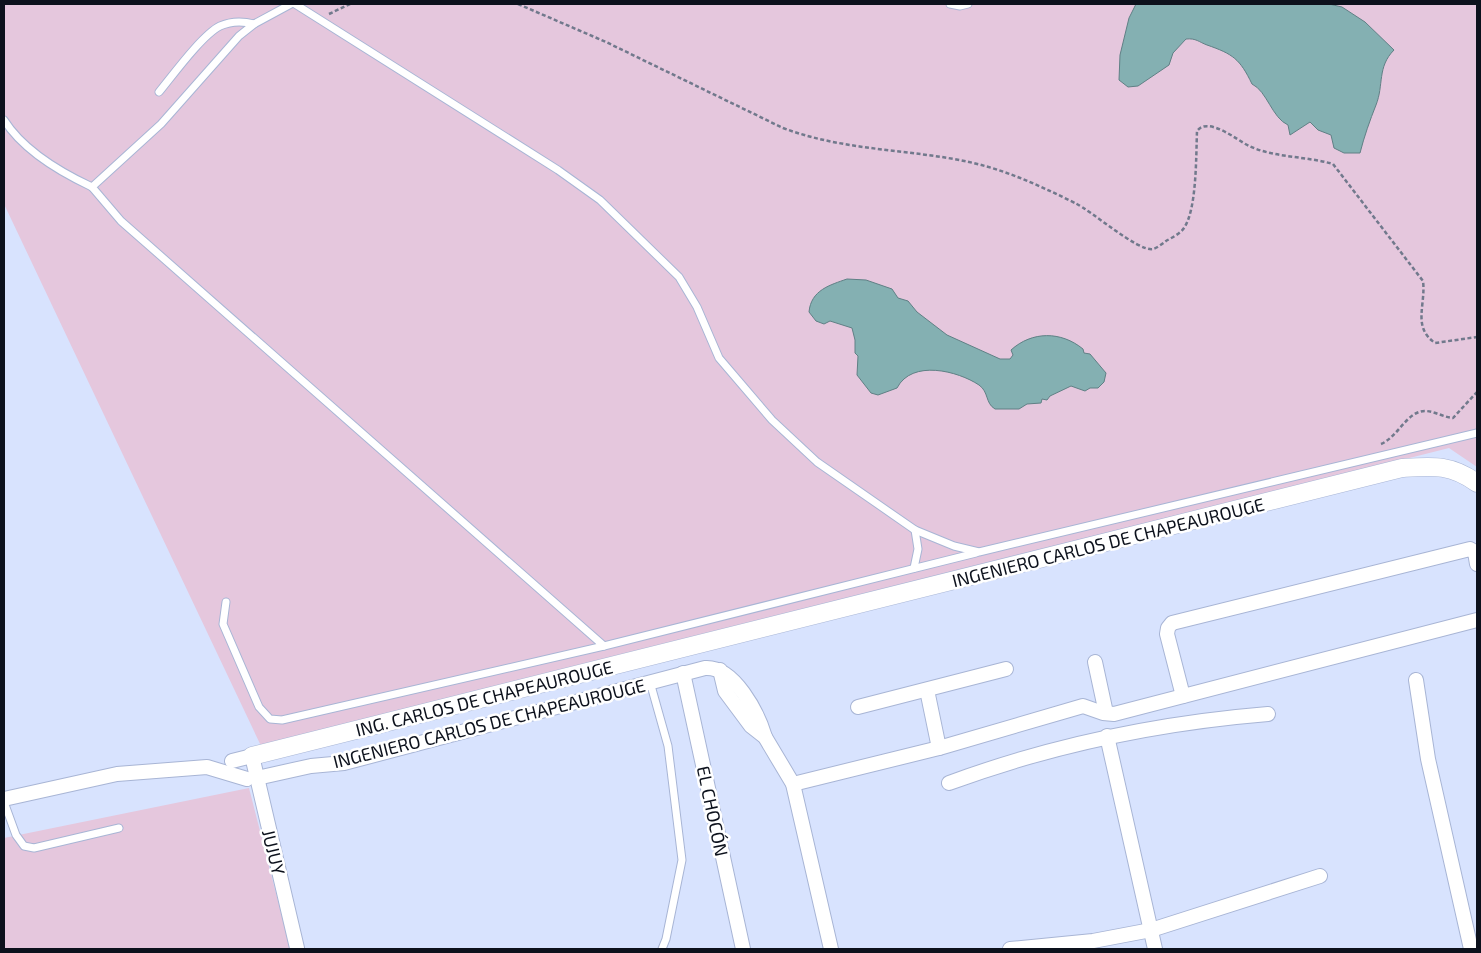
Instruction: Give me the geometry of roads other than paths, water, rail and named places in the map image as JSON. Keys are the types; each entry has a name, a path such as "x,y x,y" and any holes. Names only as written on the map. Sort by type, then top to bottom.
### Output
{"street":[{"name":"INGENIERO CARLOS DE CHAPEAUROUGE","path":"736,635 1402,468 1441,466 1465,474 1477,482"},
{"path":"1183,696 1167,634 1168,628 1172,623 1470,549 1474,552 1477,564"},
{"path":"832,949 794,784 938,748 1084,706 1114,714 1477,620"},
{"name":"ING. CARLOS DE CHAPEAUROUGE","path":"232,761 736,635"},
{"path":"1095,662 1106,713"},
{"name":"INGENIERO CARLOS DE CHAPEAUROUGE","path":"4,800 118,774 136,772 207,767 254,782 311,766 344,763 687,671 713,667 720,670 737,685 760,720 765,737 794,784"},
{"path":"858,707 1006,670"},
{"name":"EL CHOCÓN","path":"687,671 743,949"},
{"path":"1416,680 1428,759 1471,949"},
{"path":"927,690 938,748"},
{"path":"949,782 1059,747 1107,736 1213,718 1268,714"},
{"path":"1107,736 1155,949"},
{"name":"JUJUY","path":"252,756 254,782 297,948"},
{"path":"1010,949 1093,941 1150,930 1320,876"}],"lane":[{"path":"92,187 161,124 240,36 254,24 293,4 558,170 600,200 679,277 697,307 719,358 772,420 817,462 915,530 954,546 979,552"},
{"path":"950,4 960,6 968,4"},
{"path":"159,92 211,32 230,23 243,21 254,24"},
{"path":"4,120 8,127 36,153 73,178 92,187 121,221 604,646"},
{"path":"226,602 223,624 259,707 270,720 282,720 604,646 979,552 1477,433"},
{"path":"914,568 918,549 915,530"},
{"path":"650,682 668,746 682,860 666,939 662,949"},
{"path":"4,800 16,835 24,846 34,848 120,828"}]}
